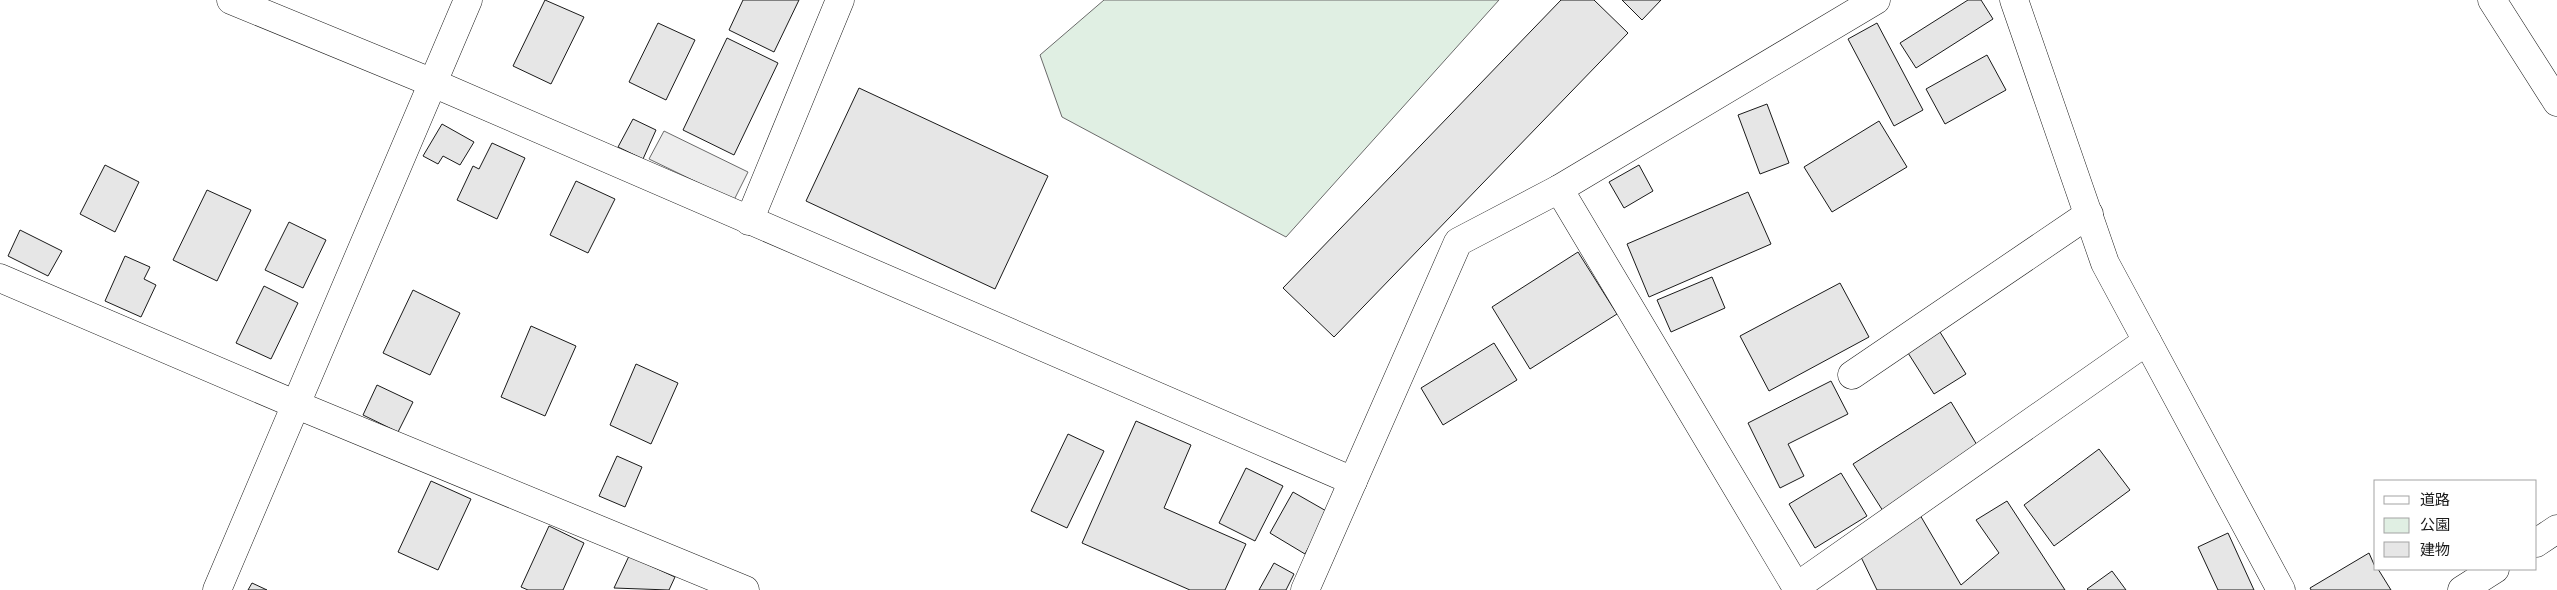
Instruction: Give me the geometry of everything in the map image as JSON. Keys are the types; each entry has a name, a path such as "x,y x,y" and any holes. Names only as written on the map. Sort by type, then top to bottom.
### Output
{"street":[{"path":"231,0 433,83 748,221 1353,481"},
{"path":"217,590 468,0"},
{"path":"748,221 840,0"},
{"path":"1305,590 1458,242 1559,189 1876,0"},
{"path":"2014,0 2106,263 2281,590"},
{"path":"2492,0 2557,102"},
{"path":"1559,189 1797,588 2147,341"},
{"path":"1852,375 2089,214"},
{"path":"0,278 297,405 745,590"},
{"path":"2537,542 2557,529"},
{"path":"2462,590 2493,570"}],"green space":[{"path":"1104,0 1499,0 1286,237 1062,117 1040,55"}],"shaded area":[{"path":"664,131 748,172 734,200 649,159"}],"building":[{"path":"545,0 584,17 551,84 513,66"},
{"path":"743,0 799,0 774,52 729,30"},
{"path":"1561,0 1594,0 1628,33 1334,337 1283,288"},
{"path":"1622,0 1661,0 1642,20"},
{"path":"1968,0 1981,0 1993,19 1916,68 1900,43"},
{"path":"658,23 695,40 666,100 629,82"},
{"path":"1877,23 1923,110 1894,126 1848,39"},
{"path":"727,38 778,63 734,155 683,130"},
{"path":"1987,55 2006,90 1945,124 1926,89"},
{"path":"859,88 1048,176 995,289 806,201"},
{"path":"1767,104 1789,163 1760,174 1738,115"},
{"path":"633,119 656,130 643,159 618,147"},
{"path":"1879,121 1907,167 1832,212 1804,167"},
{"path":"442,124 474,142 460,165 443,156 438,164 423,156"},
{"path":"492,143 525,158 497,219 457,200 473,166 479,169"},
{"path":"105,165 139,182 115,232 80,214"},
{"path":"1639,165 1653,191 1624,208 1609,182"},
{"path":"576,181 615,199 588,253 550,235"},
{"path":"207,190 251,210 217,281 173,260"},
{"path":"1748,192 1771,244 1649,297 1627,244"},
{"path":"289,222 326,240 303,288 265,270"},
{"path":"20,230 62,251 48,276 8,256"},
{"path":"1578,252 1617,314 1530,369 1492,307"},
{"path":"125,256 150,267 144,279 156,285 141,317 105,301"},
{"path":"1712,277 1725,308 1671,332 1657,300"},
{"path":"1840,283 1869,337 1769,391 1740,336"},
{"path":"264,286 298,303 271,359 236,343"},
{"path":"413,290 460,313 430,375 383,353"},
{"path":"1935,324 1966,374 1934,394 1903,345"},
{"path":"531,326 576,346 545,416 501,397"},
{"path":"1494,343 1517,380 1443,425 1421,388"},
{"path":"636,364 678,383 651,444 610,425"},
{"path":"1831,381 1848,414 1788,444 1804,476 1780,488 1748,423"},
{"path":"377,385 413,402 398,432 363,415"},
{"path":"1951,402 1980,450 1883,511 1853,464"},
{"path":"1136,421 1191,445 1164,508 1246,544 1225,590 1190,590 1082,543"},
{"path":"1068,434 1104,451 1067,528 1031,511"},
{"path":"2099,449 2130,490 2054,546 2024,505"},
{"path":"617,456 642,467 625,507 599,496"},
{"path":"1246,468 1283,486 1255,541 1219,523"},
{"path":"1841,473 1867,516 1815,548 1789,504"},
{"path":"431,481 471,499 438,570 398,552"},
{"path":"1293,492 1328,512 1305,554 1270,533"},
{"path":"2007,501 2065,590 1877,590 1860,555 1920,515 1961,585 1999,553 1976,520"},
{"path":"549,526 584,543 563,590 528,590 521,587"},
{"path":"2228,533 2254,590 2218,590 2198,547"},
{"path":"2369,553 2374,564 2374,570 2379,570 2391,590 2311,590 2310,588"},
{"path":"629,556 675,577 669,590 614,588"},
{"path":"1274,563 1294,574 1286,590 1259,590"},
{"path":"2112,571 2126,590 2087,589"},
{"path":"252,583 267,590 248,590"}]}
